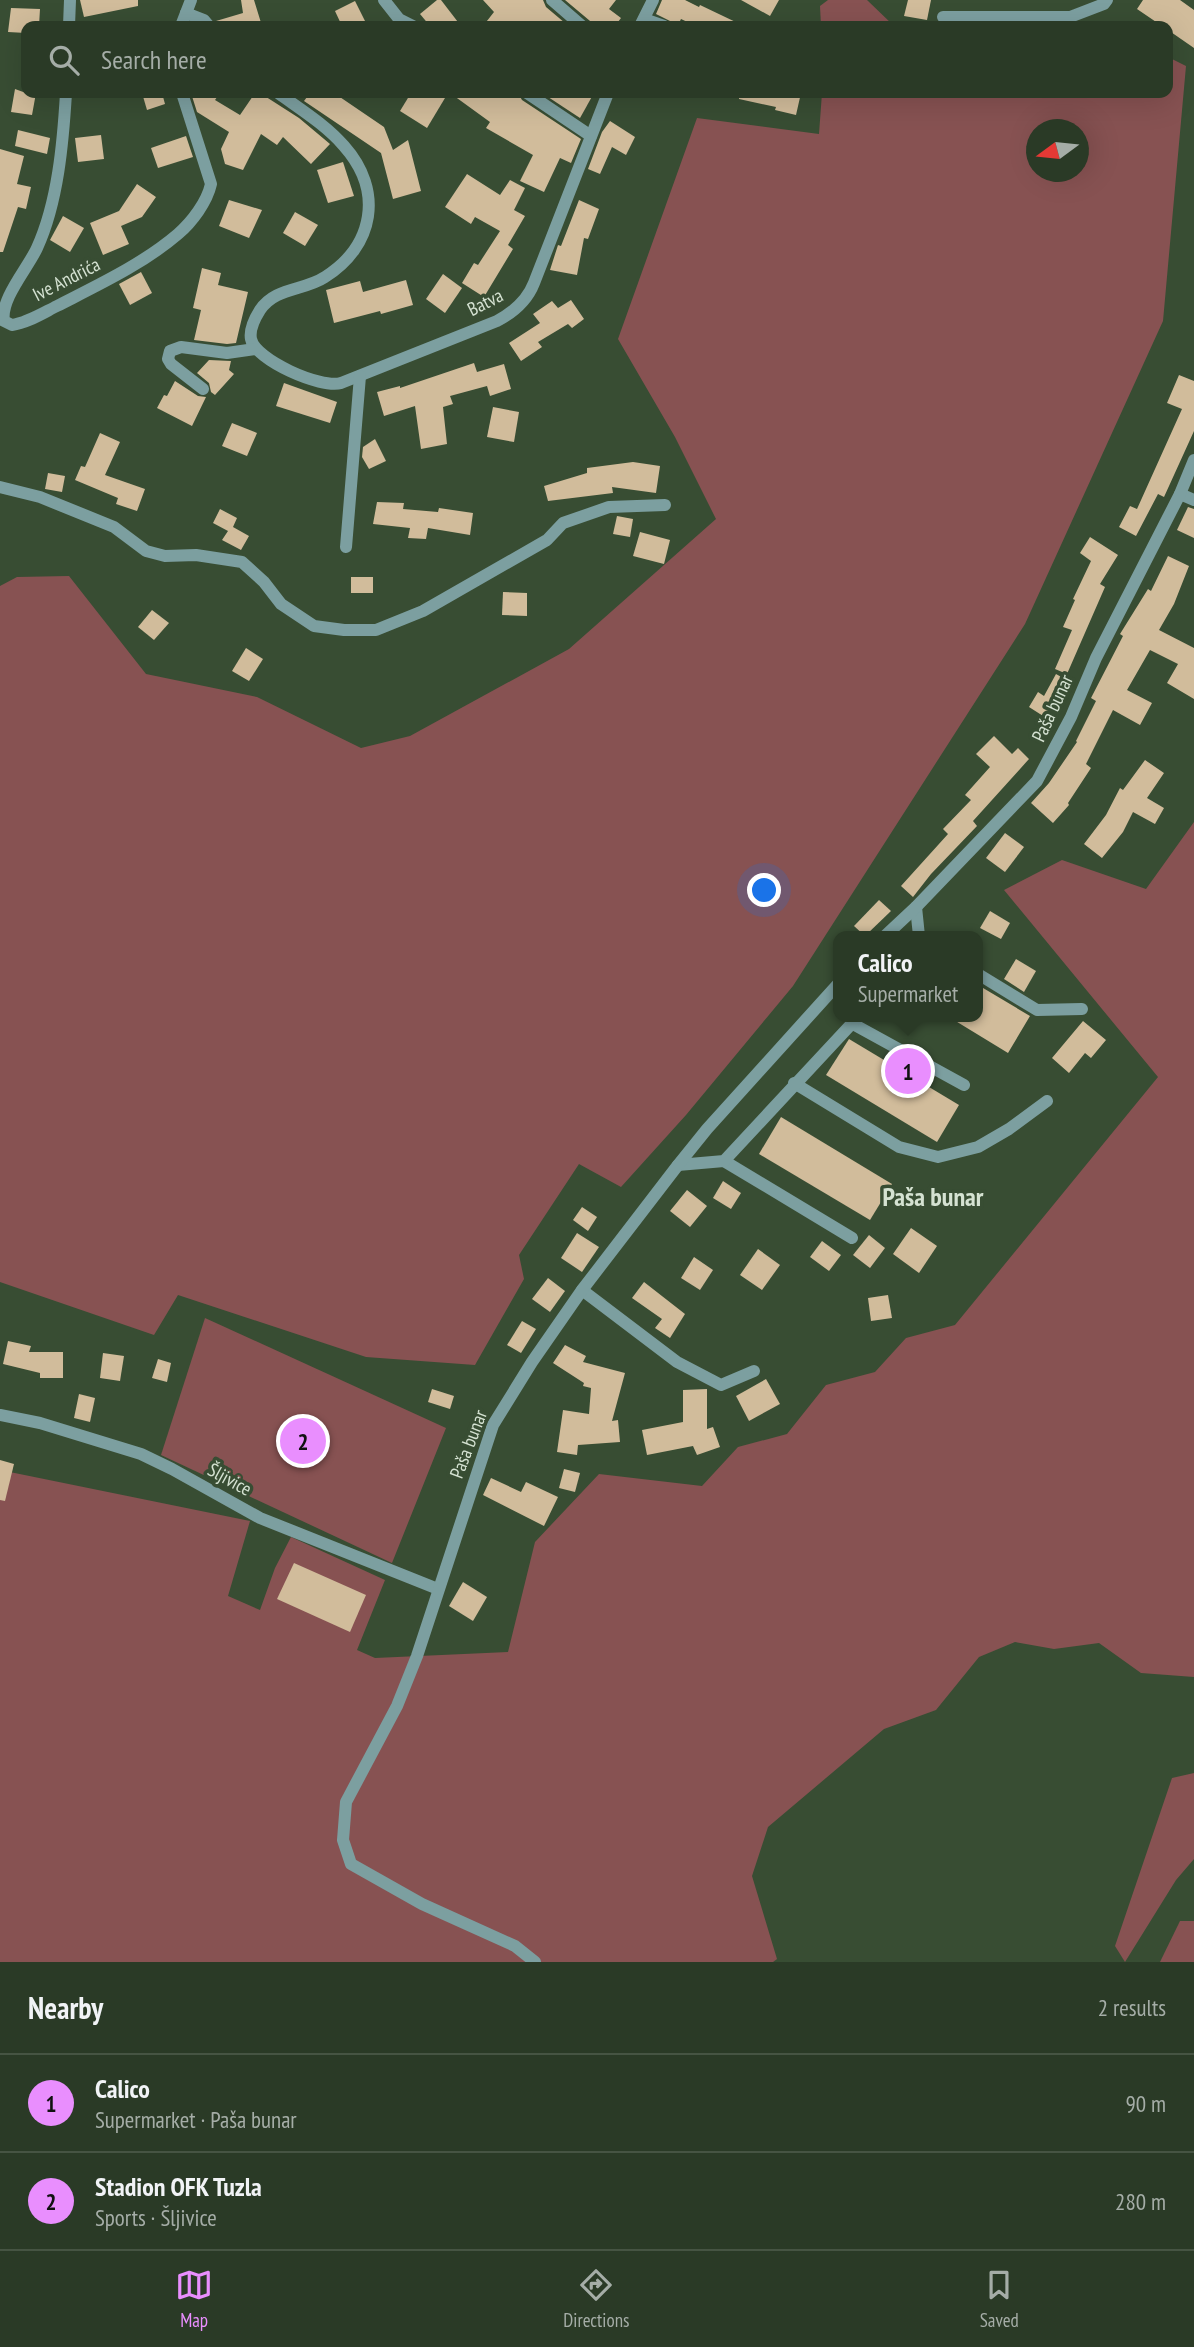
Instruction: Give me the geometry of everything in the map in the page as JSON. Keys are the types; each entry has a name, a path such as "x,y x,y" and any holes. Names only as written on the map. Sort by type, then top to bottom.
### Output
{"street":[{"path":"69,21 70,0"},
{"path":"183,21 191,0"},
{"path":"384,0 403,21"},
{"path":"552,0 576,21"},
{"path":"943,17 1070,17 1104,4 1107,0"},
{"path":"642,21 651,1"},
{"path":"186,13 205,21"},
{"name":"Ive Andrića","path":"66,98 58,175 38,247 8,298 3,314 5,321 12,326 46,312 157,250 180,233 197,213 211,184 184,98"},
{"path":"203,389 171,364 168,356 171,350 185,347 228,353 255,349 250,333 265,303 276,294 316,283 344,264 360,243 368,220 362,176 352,156 329,131 285,98"},
{"path":"534,98 591,136"},
{"name":"Batva","path":"255,349 262,356 294,372 324,384 336,385 497,321 512,312 523,302 534,283 606,98"},
{"path":"346,547 360,376"},
{"name":"Paša bunar","path":"890,931 1037,780 1071,717 1096,658 1180,495 1194,460"},
{"path":"0,487 40,497 114,527 146,551 165,556 216,557 242,562 264,582 281,604 314,625 344,630 376,630 423,611 547,540 564,523 609,507 665,505"},
{"path":"1180,495 1194,500"},
{"path":"916,907 918,931"},
{"path":"983,977 1038,1010 1082,1009"},
{"name":"Paša bunar","path":"535,1962 515,1945 422,1904 351,1864 343,1840 346,1802 397,1706 417,1656 493,1425 531,1362 582,1290 678,1166 707,1129 833,990"},
{"path":"724,1161 794,1083 854,1022"},
{"path":"859,1022 964,1085"},
{"path":"794,1083 899,1147 938,1157 978,1147 1009,1129 1047,1101"},
{"path":"678,1166 724,1161 852,1238"},
{"path":"582,1290 677,1362 721,1385 754,1371"},
{"name":"Šljivice","path":"0,1415 40,1423 141,1454 260,1518 438,1589"}],"shaded area":[{"path":"828,0 867,0 889,21 821,21 820,6"},
{"path":"1173,60 1186,66 1163,321 1025,624 793,986 686,1115 621,1187 579,1164 519,1255 524,1279 475,1365 366,1357 178,1295 154,1335 0,1282 0,586 17,577 69,576 146,674 257,697 361,748 410,736 569,649 716,519 675,437 618,339 697,118 819,134 822,98 1173,98"},
{"path":"1194,822 1194,1677 1141,1673 1099,1643 1054,1649 1015,1642 979,1657 936,1710 884,1729 768,1827 752,1876 777,1959 773,1962 0,1962 0,1470 250,1521 228,1596 260,1610 275,1568 291,1537 385,1580 357,1650 375,1658 508,1652 535,1542 599,1474 702,1486 738,1447 787,1434 826,1385 875,1372 906,1338 955,1325 1158,1077 1004,890 1062,860 1146,889"},
{"path":"205,1318 446,1428 392,1563 161,1455"},
{"path":"1194,1773 1194,1859 1176,1880 1125,1962 1115,1946 1172,1778"},
{"path":"1180,1921 1194,1921 1194,1962 1160,1962"}],"building":[{"path":"80,0 138,0 138,6 84,17"},
{"path":"241,0 254,0 260,21 216,21 243,13"},
{"path":"437,0 441,0 457,21 426,21 420,14"},
{"path":"483,0 543,0 546,7 563,21 487,21 494,12"},
{"path":"565,0 616,0 609,9 621,18 619,21 590,21"},
{"path":"662,0 685,0 734,21 670,21 656,14"},
{"path":"741,0 779,0 770,16"},
{"path":"908,0 931,0 927,20 904,16"},
{"path":"1143,0 1180,0 1194,10 1194,48 1173,33 1173,21 1155,21 1137,9"},
{"path":"355,1 365,21 340,21 335,11"},
{"path":"11,8 40,9 39,21 21,21 21,33 8,32"},
{"path":"15,89 21,91 21,98 35,98 32,115 11,112"},
{"path":"143,98 163,98 165,104 147,110"},
{"path":"193,98 216,98 215,100 240,115 252,98 268,98 299,118 330,144 311,164 283,137 277,145 261,134 243,170 225,164 221,149 229,132 197,112"},
{"path":"306,98 341,98 384,127 393,150 408,140 421,191 393,199 381,153 304,101"},
{"path":"408,98 445,98 427,128 400,111"},
{"path":"457,98 521,98 581,139 571,163 560,158 544,192 520,181 533,155 486,128 490,122"},
{"path":"550,98 591,98 580,118"},
{"path":"800,98 796,115 775,110 776,107 739,99"},
{"path":"610,121 635,137 626,155 612,147 600,174 588,169 602,132"},
{"path":"18,130 50,138 47,154 15,146"},
{"path":"101,135 104,159 78,162 75,138"},
{"path":"186,136 193,157 158,168 151,148"},
{"path":"0,149 24,156 17,184 31,187 26,209 18,207 3,252 0,252"},
{"path":"343,162 354,196 328,203 317,170"},
{"path":"467,174 500,195 510,180 525,188 514,210 525,216 508,245 513,249 484,297 462,283 474,263 478,265 500,231 475,217 471,224 445,207"},
{"path":"137,184 156,197 142,217 121,226 129,244 103,255 90,223 119,211"},
{"path":"229,200 262,210 249,238 219,226"},
{"path":"579,200 599,209 588,239 584,238 577,275 550,270 558,245 561,246"},
{"path":"295,212 318,225 305,246 283,233"},
{"path":"63,216 84,228 70,252 50,240"},
{"path":"202,268 221,273 218,285 248,292 236,343 194,340 201,310 193,308"},
{"path":"141,272 152,293 130,305 119,284"},
{"path":"443,274 462,288 445,313 426,299"},
{"path":"406,280 413,305 334,323 326,290 360,281 363,292"},
{"path":"571,300 584,319 572,328 568,324 538,342 542,347 521,361 509,343 540,323 533,314 552,301 558,308"},
{"path":"209,360 231,361 229,370 234,374 215,395 211,392 209,383 197,373"},
{"path":"474,363 477,372 504,364 511,389 490,396 487,386 450,396 453,404 443,407 447,444 421,449 415,406 384,416 377,392 400,388"},
{"path":"1179,375 1194,381 1194,431 1164,497 1158,494 1136,536 1119,527 1130,506 1137,509 1182,409 1167,403"},
{"path":"175,381 198,396 206,397 192,426 157,408"},
{"path":"284,383 337,402 330,423 276,406"},
{"path":"493,407 519,412 514,442 487,437"},
{"path":"232,423 257,433 247,456 222,446"},
{"path":"100,433 120,442 105,475 145,489 137,511 116,504 118,498 75,480 81,466 85,467"},
{"path":"375,439 386,461 369,469 362,457 363,447"},
{"path":"633,462 660,466 656,493 612,487 613,493 548,501 544,486 587,473 587,468"},
{"path":"48,473 65,476 62,492 45,489"},
{"path":"377,502 404,503 403,509 438,512 439,508 473,513 470,535 428,528 426,539 408,538 410,528 373,524"},
{"path":"1188,507 1194,509 1194,538 1177,530"},
{"path":"220,509 237,518 233,527 249,536 241,550 222,540 228,531 213,523"},
{"path":"617,516 633,519 630,537 613,534"},
{"path":"640,532 670,540 664,564 633,556"},
{"path":"1090,537 1118,555 1100,584 1105,587 1067,674 1055,669 1072,630 1063,627 1091,561 1080,553"},
{"path":"1168,556 1189,566 1174,604 1159,630 1194,648 1194,699 1167,683 1178,664 1150,650 1127,690 1152,703 1140,725 1113,710 1086,764 1091,768 1069,805 1053,823 1031,803 1049,783 1077,742 1096,701 1091,698 1123,636 1120,634 1148,589 1151,591"},
{"path":"351,577 373,577 373,593 351,593"},
{"path":"503,592 527,593 527,616 502,615"},
{"path":"152,610 169,623 154,640 138,627"},
{"path":"246,648 263,659 249,681 232,671"},
{"path":"1056,674 1072,683 1051,721 1029,707 1038,692 1044,696"},
{"path":"994,736 1012,754 1018,748 1029,759 973,821 977,826 913,897 901,886 948,834 943,829 971,800 965,795 990,767 976,754"},
{"path":"1145,760 1164,773 1147,798 1164,808 1155,824 1133,812 1123,832 1102,858 1084,844 1106,815 1120,788 1123,790"},
{"path":"1005,833 1024,847 1005,872 986,858"},
{"path":"879,900 891,911 870,931 860,931 854,926"},
{"path":"990,911 1010,923 1001,939 980,928"},
{"path":"1016,959 1036,971 1024,992 1004,979"},
{"path":"983,988 1030,1016 1008,1053 957,1022 983,1022"},
{"path":"1083,1021 1106,1040 1091,1058 1085,1053 1069,1073 1052,1058"},
{"path":"849,1039 959,1105 937,1142 826,1075"},
{"path":"781,1117 892,1184 870,1220 759,1154"},
{"path":"723,1181 741,1193 731,1209 713,1198"},
{"path":"687,1190 707,1206 690,1227 670,1211"},
{"path":"582,1207 597,1217 588,1231 573,1220"},
{"path":"911,1228 937,1246 919,1273 893,1254"},
{"path":"577,1233 599,1247 582,1272 561,1258"},
{"path":"869,1235 885,1248 870,1268 853,1255"},
{"path":"822,1241 841,1255 829,1271 810,1257"},
{"path":"758,1249 780,1265 762,1290 740,1275"},
{"path":"694,1257 713,1270 700,1290 681,1278"},
{"path":"548,1278 565,1291 550,1312 532,1299"},
{"path":"644,1282 685,1314 670,1338 655,1328 662,1319 632,1298"},
{"path":"888,1295 892,1318 871,1321 868,1298"},
{"path":"522,1321 536,1329 521,1353 507,1345"},
{"path":"8,1341 31,1346 29,1352 63,1352 63,1378 40,1378 40,1373 3,1364"},
{"path":"565,1345 586,1356 583,1362 625,1373 612,1421 618,1420 620,1442 578,1445 577,1455 557,1452 563,1410 589,1414 591,1388 583,1386 584,1383 553,1363"},
{"path":"103,1353 124,1356 120,1381 100,1378"},
{"path":"158,1359 171,1363 167,1382 152,1378"},
{"path":"766,1379 780,1404 749,1421 736,1396"},
{"path":"432,1389 454,1396 450,1409 428,1402"},
{"path":"707,1389 707,1429 713,1427 720,1447 697,1455 693,1446 647,1455 642,1430 683,1422 683,1390"},
{"path":"79,1394 95,1398 90,1422 74,1418"},
{"path":"0,1460 14,1464 5,1501 0,1500"},
{"path":"564,1469 580,1473 575,1492 559,1488"},
{"path":"491,1478 521,1492 526,1482 558,1497 544,1526 483,1495"},
{"path":"294,1563 366,1595 350,1632 277,1599"},
{"path":"463,1582 487,1597 473,1621 449,1606"}],"place":[{"name":"Calico","path":"908,1071"},
{"name":"Stadion OFK Tuzla","path":"303,1441"}],"district":[{"name":"Paša bunar","path":"933,1197"}]}
